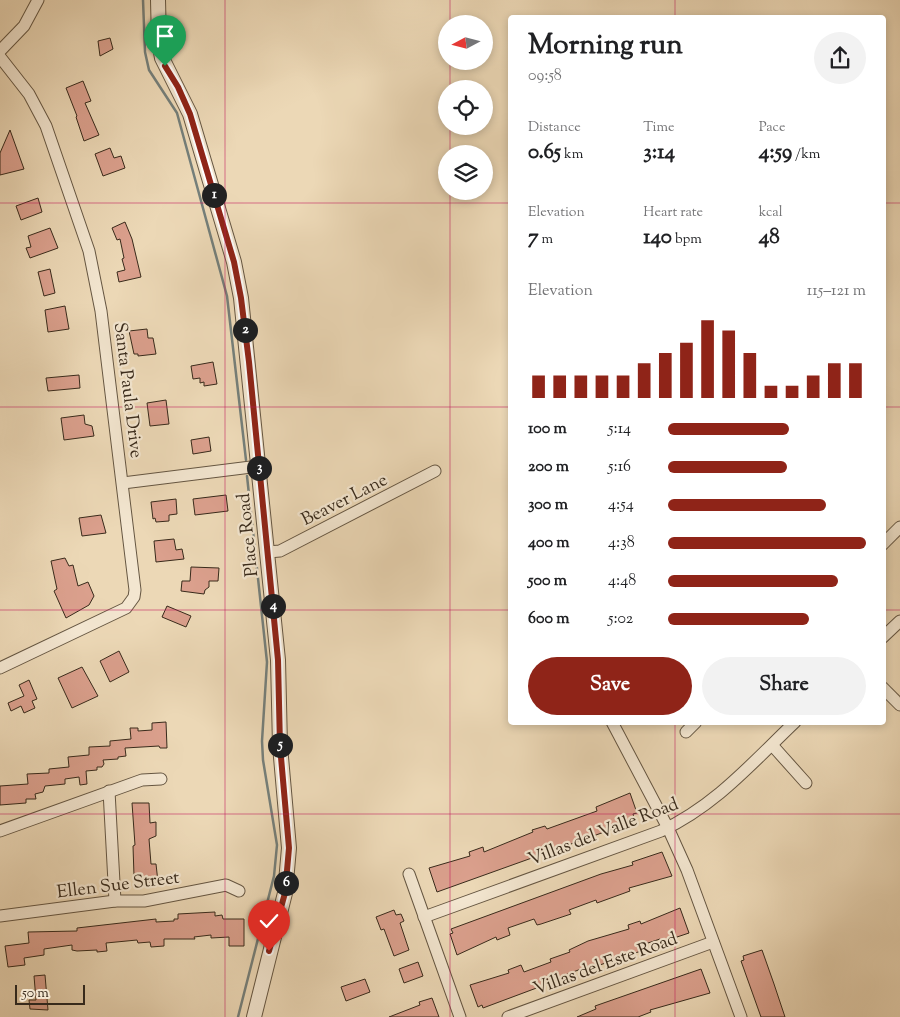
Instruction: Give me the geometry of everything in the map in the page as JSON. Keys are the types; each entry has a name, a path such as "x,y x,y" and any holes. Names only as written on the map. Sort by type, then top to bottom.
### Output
{"street":[{"path":"0,51 24,26 38,0"},
{"name":"Place Road","path":"158,0 159,41 162,58 190,114 234,262 241,298 268,552 278,660 280,746 289,848 285,893 254,1017"},
{"name":"Santa Paula Drive","path":"0,57 24,87 40,113 83,230 101,310 123,483 134,590 130,603 126,608 0,668"},
{"path":"123,483 259,466"},
{"name":"Beaver Lane","path":"268,552 280,551 435,471"},
{"path":"886,541 900,528"},
{"path":"886,634 900,621"},
{"path":"886,691 900,705"},
{"path":"614,725 668,828 687,870 741,1017"},
{"path":"686,732 693,725"},
{"name":"Villas del Valle Road","path":"424,917 668,828 685,820 717,798 792,725"},
{"path":"772,744 806,783"},
{"path":"0,831 142,780 161,779"},
{"path":"109,791 115,901"},
{"path":"409,874 460,1017"},
{"name":"Ellen Sue Street","path":"0,916 115,901 144,901 226,885 239,891"},
{"name":"Villas del Este Road","path":"508,1017 713,942"}],"building":[{"path":"110,38 113,49 100,56 98,41"},
{"path":"83,81 91,101 85,103 99,135 84,141 66,88"},
{"path":"10,130 24,169 0,175 0,153"},
{"path":"110,148 114,158 121,156 125,168 103,176 95,154"},
{"path":"38,198 42,212 21,220 16,206"},
{"path":"125,222 132,239 141,277 119,282 117,272 125,270 122,259 124,258 120,239 117,240 112,228"},
{"path":"50,228 58,248 30,258 26,248 31,247 28,236"},
{"path":"50,269 55,293 44,296 38,272"},
{"path":"65,306 69,329 48,332 45,310"},
{"path":"147,329 148,338 153,338 156,354 138,356 138,354 134,354 129,331"},
{"path":"213,362 217,384 204,386 204,382 200,383 200,378 193,379 191,366"},
{"path":"79,375 80,388 48,391 46,378"},
{"path":"166,400 169,424 150,426 147,403"},
{"path":"84,415 85,424 92,426 94,436 64,440 61,418"},
{"path":"209,437 211,451 193,454 191,440"},
{"path":"226,495 228,511 195,515 193,499"},
{"path":"176,499 177,514 169,515 169,521 156,522 155,518 153,519 151,502"},
{"path":"101,515 106,533 82,536 79,518"},
{"path":"174,539 176,550 182,549 184,559 156,562 154,541"},
{"path":"65,558 69,566 73,565 78,586 88,582 94,596 89,605 66,618 54,591 57,589 51,561"},
{"path":"191,567 219,568 218,581 209,581 209,587 205,590 204,594 181,591 182,581 190,581"},
{"path":"167,606 191,616 186,627 162,617"},
{"path":"119,651 129,672 110,682 100,661"},
{"path":"82,667 98,696 72,708 58,678"},
{"path":"29,680 37,699 32,701 35,708 24,713 21,706 11,711 8,703 24,696 19,685"},
{"path":"166,722 167,748 160,748 159,746 125,748 126,756 118,757 118,759 103,760 104,764 102,767 97,767 97,770 86,771 87,784 80,785 79,777 65,779 65,784 45,786 43,792 35,794 36,799 26,799 26,803 0,805 0,786 28,784 27,774 49,773 49,769 69,767 68,757 89,755 89,747 110,746 110,741 131,739 130,728 138,728 138,731 152,730 152,723"},
{"path":"630,793 637,813 633,814 635,821 437,892 429,868 470,856 469,852 483,847 484,852 533,832 532,830 545,826 547,829 597,811 596,807"},
{"path":"132,803 149,803 150,823 156,822 156,836 149,839 151,864 156,864 158,882 140,884 140,878 134,876 133,846 135,845"},
{"path":"662,852 672,876 629,888 630,891 597,903 596,900 569,910 571,914 541,924 537,925 534,919 508,928 510,935 497,940 496,937 457,955 450,934 453,933 451,929 601,874 633,865 632,862"},
{"path":"680,908 689,933 662,942 660,939 645,944 647,949 582,971 581,969 565,975 566,977 483,1008 482,1005 478,1007 470,985 509,973 508,970 521,965 524,972 551,962 550,959 570,952 569,950 588,941 629,929 628,925 640,921 641,924"},
{"path":"394,910 396,915 401,914 404,921 400,923 409,950 394,956 384,929 381,930 376,917"},
{"path":"215,912 215,916 222,915 223,919 244,919 244,946 229,946 229,937 211,938 211,935 194,937 195,939 164,939 164,946 151,947 150,942 138,943 137,940 106,943 107,951 97,952 97,950 72,950 72,945 44,949 44,955 24,958 25,965 8,967 5,946 29,943 28,932 77,931 77,928 156,919 156,922 174,921 174,919 178,919 178,914"},
{"path":"762,950 785,1017 761,1017 741,961 744,960 743,956"},
{"path":"418,962 423,976 404,983 399,969"},
{"path":"701,969 710,993 650,1010 651,1012 638,1017 577,1017 596,1009 595,1006"},
{"path":"45,975 48,1010 30,1009 29,1000 36,1000 34,976"},
{"path":"365,979 370,992 346,1001 341,987"},
{"path":"432,998 439,1017 389,1017 420,1005 419,1002"}],"waterway":[{"path":"143,0 145,52 149,70 177,113 227,296 246,460"},
{"path":"238,1017 274,876 277,845 263,760 262,741 267,662 247,476"}],"route":[{"path":"165,66 178,87 190,114 234,262 241,298 249,362 278,660 280,746 289,848 285,893 269,951"}]}
